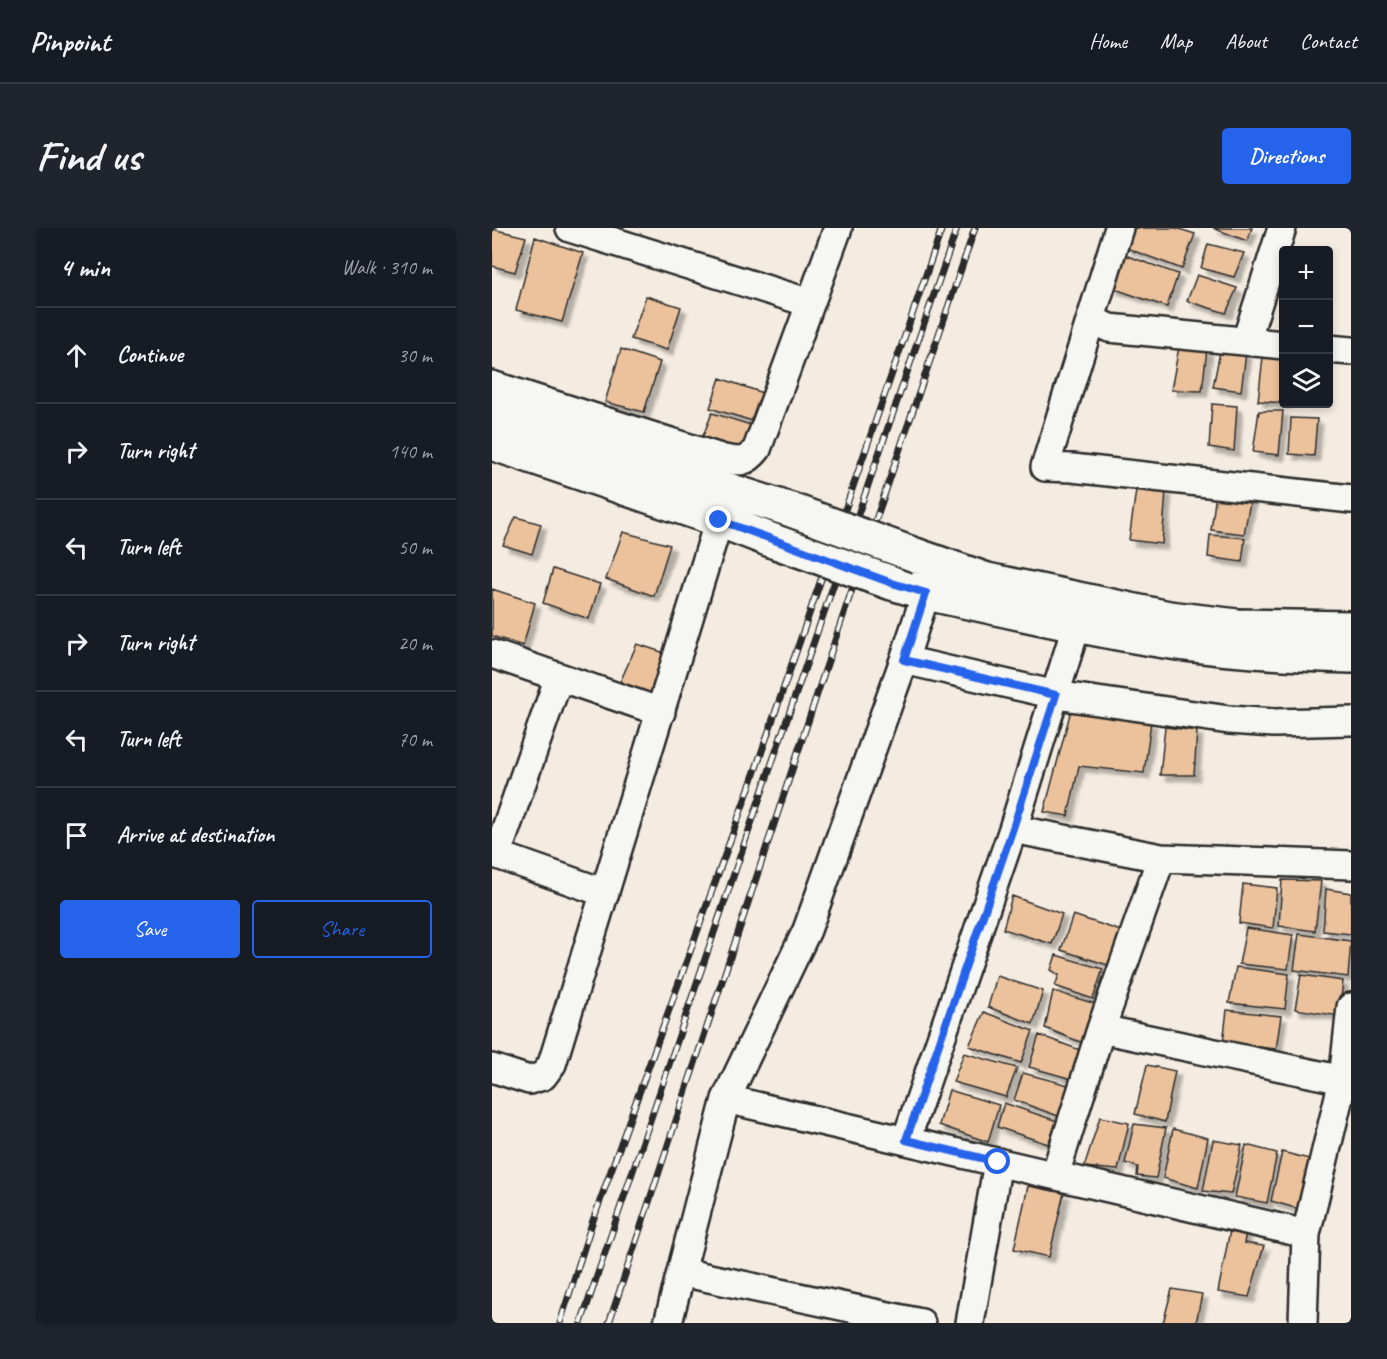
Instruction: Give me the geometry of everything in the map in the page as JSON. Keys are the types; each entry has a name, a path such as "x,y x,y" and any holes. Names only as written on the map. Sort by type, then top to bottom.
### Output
{"main road":[{"path":"492,415 791,510 987,580 1169,618 1206,623 1255,627 1351,628"},
{"path":"492,443 926,593 1146,638 1293,655 1351,656"}],"street":[{"path":"570,228 810,303"},
{"path":"492,385 724,459 738,461 749,459 756,449 838,228"},
{"path":"1119,228 1045,467 1084,469 1351,499"},
{"path":"1245,341 1282,228"},
{"path":"1091,319 1110,328 1279,344"},
{"path":"1333,349 1351,351"},
{"path":"492,1068 528,1080 543,1076 552,1064 719,520"},
{"path":"668,1323 726,1099 807,930 926,593"},
{"path":"906,1140 1013,828 1077,624"},
{"path":"492,654 661,712"},
{"path":"904,660 1056,695 1229,720 1274,723 1351,721"},
{"path":"559,677 495,853 605,893"},
{"path":"1013,828 1161,858 1351,865"},
{"path":"1055,1175 1101,1029 1161,858"},
{"path":"1303,1323 1306,1234 1343,1080 1351,1007"},
{"path":"1101,1029 1343,1080"},
{"path":"726,1099 1306,1234"},
{"path":"970,1323 998,1162"},
{"path":"681,1272 921,1323"}],"building":[{"path":"1133,228 1176,228 1195,234 1182,269 1126,248"},
{"path":"1213,228 1252,228 1247,241"},
{"path":"492,229 526,237 515,272 492,266"},
{"path":"535,237 583,253 562,322 516,310"},
{"path":"1208,244 1244,253 1234,277 1201,268"},
{"path":"1125,255 1178,274 1167,307 1112,288"},
{"path":"1197,275 1237,288 1226,313 1187,301"},
{"path":"646,296 681,307 667,350 631,339"},
{"path":"1179,347 1207,349 1202,391 1171,390"},
{"path":"621,349 660,362 644,412 605,402"},
{"path":"1220,352 1246,353 1241,391 1213,387"},
{"path":"1263,357 1279,359 1279,403 1258,401"},
{"path":"720,378 771,396 759,423 710,408"},
{"path":"1212,404 1237,406 1234,451 1209,447"},
{"path":"1259,411 1283,411 1279,455 1253,452"},
{"path":"712,413 754,426 745,455 701,441"},
{"path":"1291,418 1317,419 1314,456 1289,454"},
{"path":"1136,490 1166,491 1162,544 1129,540"},
{"path":"1216,494 1251,497 1244,534 1211,530"},
{"path":"516,517 541,524 532,554 503,545"},
{"path":"623,532 670,545 654,596 606,579"},
{"path":"1210,535 1245,538 1242,562 1208,557"},
{"path":"553,569 600,584 589,619 543,603"},
{"path":"492,589 535,603 523,646 492,636"},
{"path":"637,644 671,655 660,696 620,682"},
{"path":"1071,710 1151,722 1144,773 1079,766 1068,816 1044,812"},
{"path":"1165,727 1197,731 1194,775 1160,775"},
{"path":"1282,880 1321,881 1315,931 1279,926"},
{"path":"1243,884 1277,888 1273,928 1239,923"},
{"path":"1326,889 1351,893 1351,934 1323,931"},
{"path":"1012,896 1062,914 1052,944 1003,929"},
{"path":"1073,915 1124,932 1111,966 1061,950"},
{"path":"1246,928 1293,935 1288,969 1239,964"},
{"path":"1299,934 1351,941 1348,977 1294,970"},
{"path":"1056,955 1103,969 1093,999 1055,986 1059,975 1051,970"},
{"path":"1236,967 1289,974 1285,1009 1229,1003"},
{"path":"1301,975 1343,981 1339,1016 1295,1009"},
{"path":"997,976 1043,991 1033,1024 988,1007"},
{"path":"1053,991 1096,1004 1083,1043 1045,1028"},
{"path":"1227,1010 1281,1016 1276,1049 1223,1043"},
{"path":"984,1012 1033,1031 1021,1063 969,1046"},
{"path":"1039,1035 1080,1050 1072,1079 1029,1067"},
{"path":"964,1053 1017,1068 1006,1097 953,1082"},
{"path":"1147,1065 1175,1071 1165,1122 1135,1114"},
{"path":"1023,1073 1072,1086 1061,1117 1014,1100"},
{"path":"949,1090 999,1105 988,1142 939,1125"},
{"path":"1004,1103 1057,1121 1048,1144 997,1127"},
{"path":"1100,1117 1129,1123 1118,1170 1084,1167"},
{"path":"1134,1124 1166,1128 1156,1178 1137,1176 1138,1167 1125,1163"},
{"path":"1173,1129 1208,1138 1198,1188 1163,1178"},
{"path":"1213,1140 1242,1145 1231,1194 1203,1191"},
{"path":"1246,1145 1277,1153 1267,1203 1235,1197"},
{"path":"1282,1152 1313,1160 1299,1209 1271,1201"},
{"path":"1028,1186 1064,1193 1049,1257 1014,1249"},
{"path":"1231,1225 1247,1227 1244,1243 1264,1246 1249,1297 1218,1292"},
{"path":"1172,1289 1202,1294 1196,1323 1163,1323"}],"railway":[{"path":"560,1323 591,1226 752,780 942,228"},
{"path":"581,1323 957,228"},
{"path":"609,1323 837,634 975,228"}],"route":[{"path":"719,520 892,583 926,593 904,660 1056,695 906,1140 998,1162"}]}
